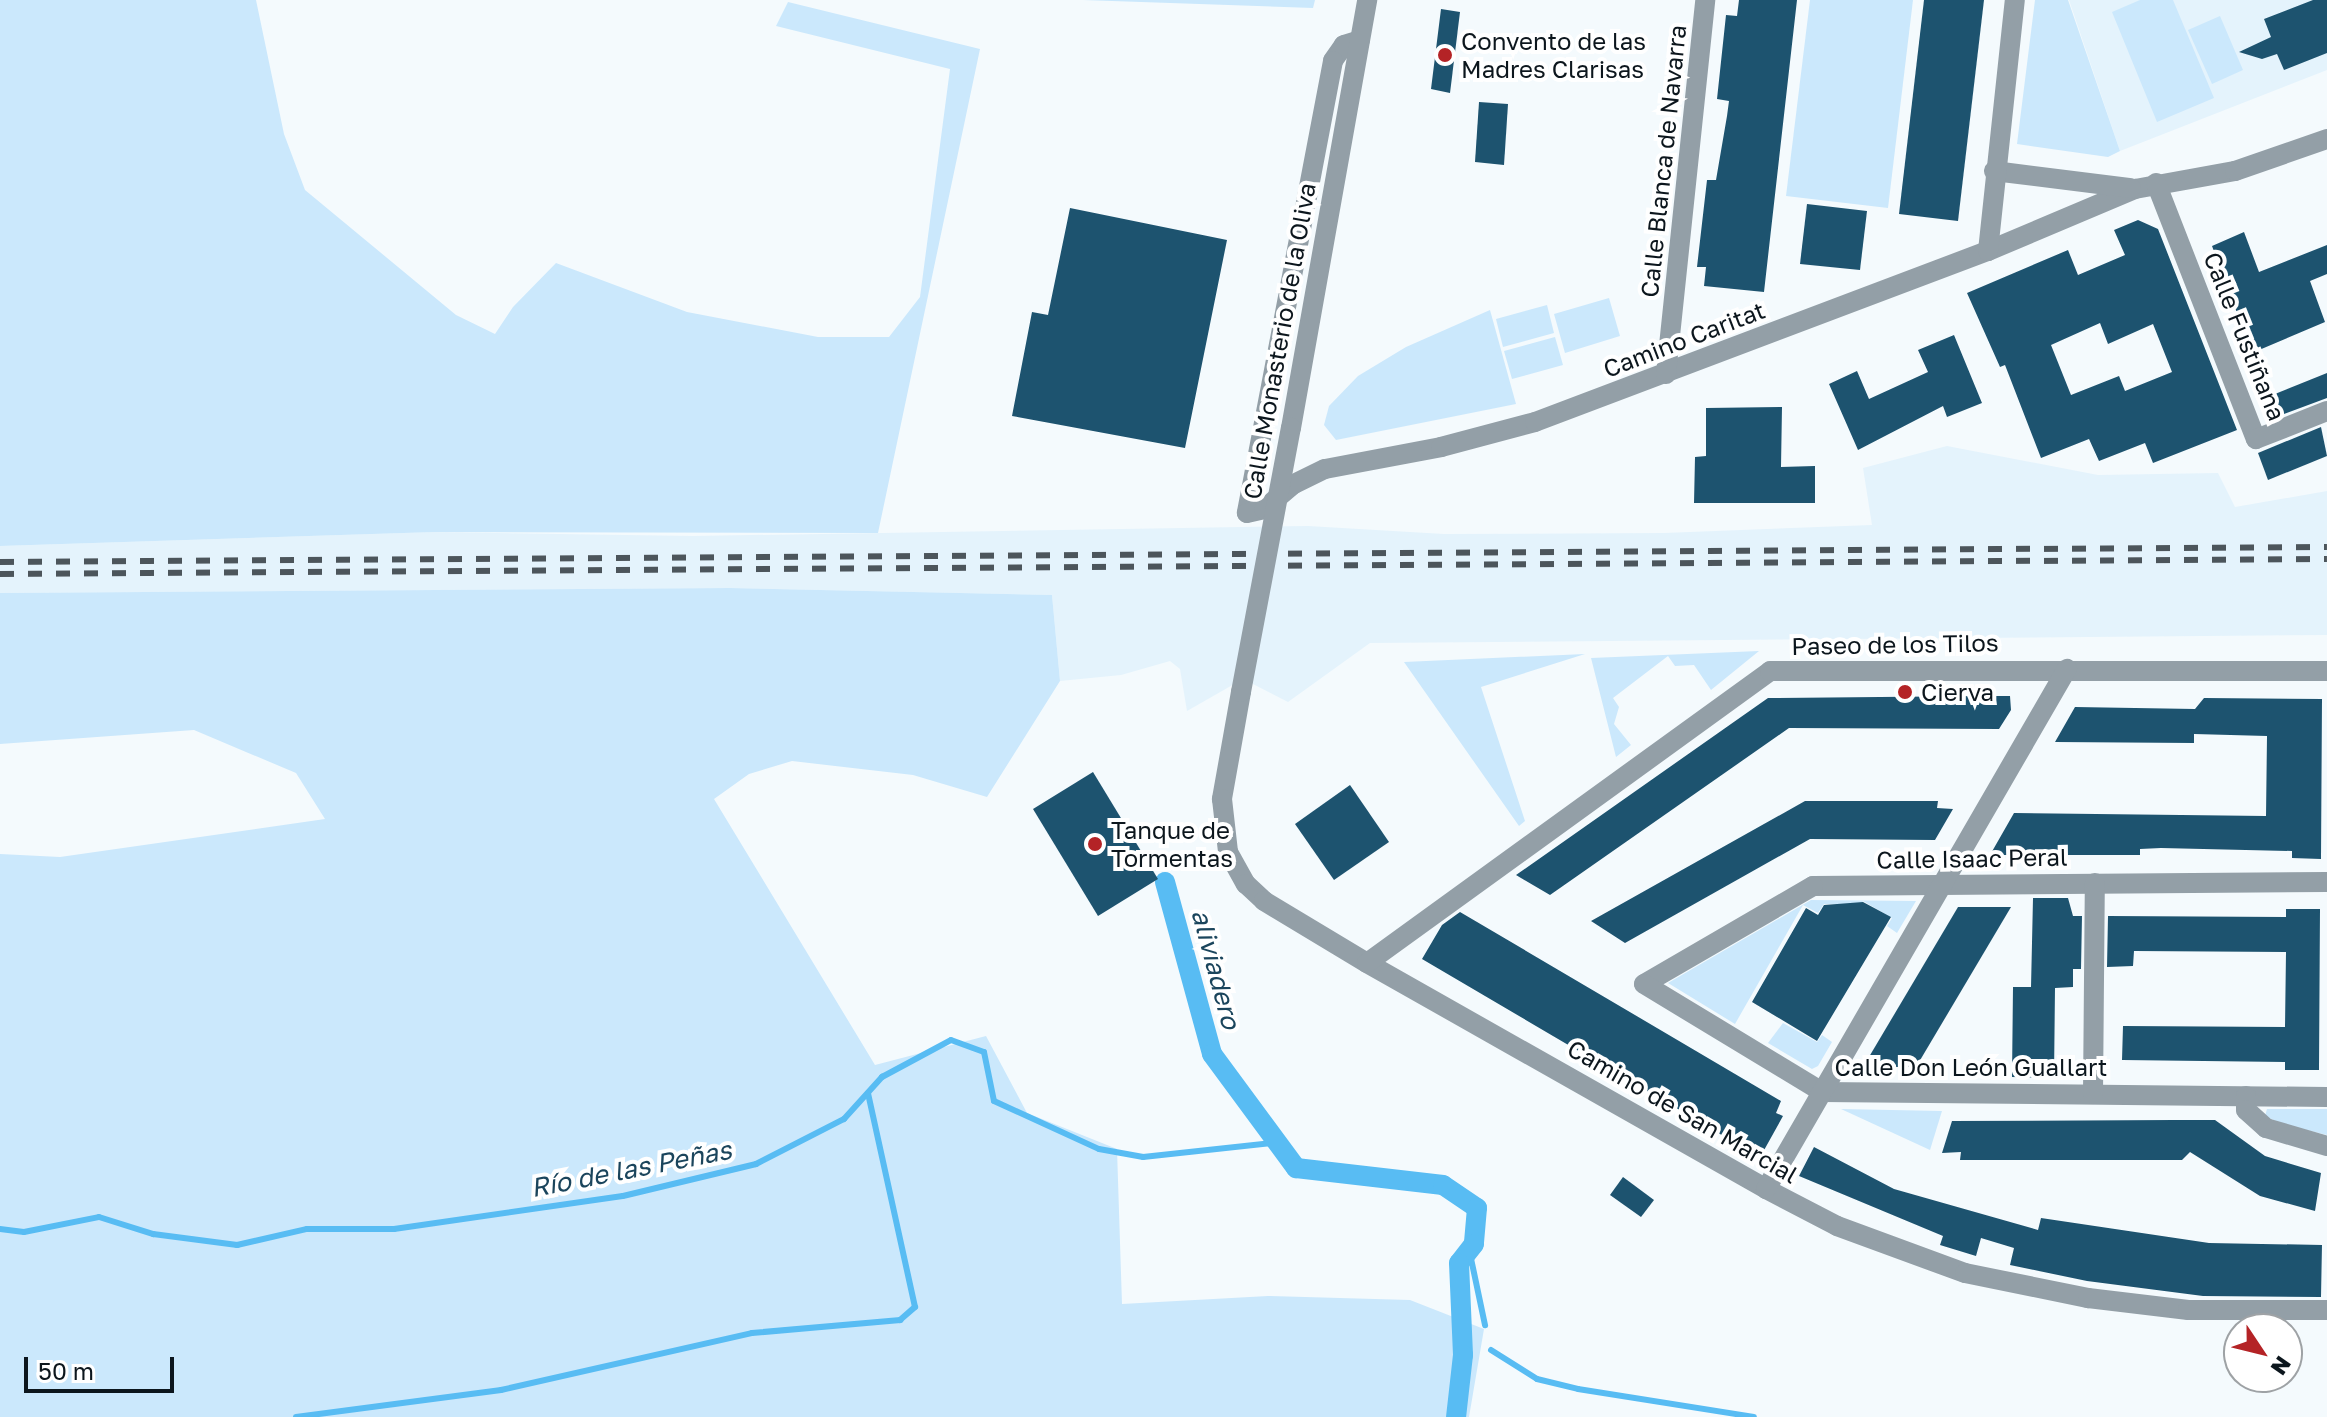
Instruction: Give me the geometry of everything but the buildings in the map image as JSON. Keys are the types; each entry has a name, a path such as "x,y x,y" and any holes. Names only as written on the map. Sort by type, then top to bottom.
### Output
{"street":[{"name":"Calle Monasterio de la Oliva","path":"1241,692 1367,0"},
{"name":"Calle Blanca de Navarra","path":"1666,374 1705,0"},
{"path":"1988,251 1994,171 2015,0"},
{"name":"Camino Caritat","path":"1360,40 1344,45 1333,61 1247,513 1264,509 1294,484 1325,469 1486,436 1666,374 1988,251 2135,189 2235,171 2327,139"},
{"name":"Camino Caritat","path":"1994,171 2135,189"},
{"name":"Calle Fustiñana","path":"2156,183 2256,439 2327,411"},
{"path":"1766,1189 2067,669"},
{"name":"Paseo de los Tilos","path":"1367,963 1770,671 2327,671"},
{"name":"Camino de San Marcial","path":"1241,692 1222,799 1228,852 1246,884 1264,901 1367,963 1837,1226 1965,1273 2088,1298 2188,1310 2327,1310"},
{"name":"Calle Isaac Peral","path":"1644,984 1813,886 2327,882"},
{"path":"2093,1094 2095,883"},
{"name":"Calle Don León Guallart","path":"1644,984 1822,1092 2327,1097"},
{"path":"2246,1096 2246,1110 2266,1128 2327,1146"}],"shaded area":[{"path":"0,0 256,0 284,134 305,190 456,315 495,334 513,307 556,263 687,312 818,337 889,337 920,297 950,69 776,26 788,2 980,49 878,533 435,532 0,546"},
{"path":"1083,0 1315,0 1313,8"},
{"path":"1810,0 1913,0 1888,208 1786,196"},
{"path":"2035,0 2068,0 2120,151 2108,157 2017,144"},
{"path":"2069,0 2327,0 2327,70 2120,151"},
{"path":"2140,0 2173,0 2214,98 2157,122 2112,12"},
{"path":"2220,16 2243,70 2212,84 2188,30"},
{"path":"1609,298 1620,336 1565,353 1554,314"},
{"path":"1547,305 1554,333 1503,347 1496,319"},
{"path":"1490,310 1516,404 1336,440 1324,425 1329,406 1358,376 1406,347"},
{"path":"1555,337 1563,365 1512,379 1504,351"},
{"path":"1947,446 2098,475 2218,473 2235,507 2327,491 2327,635 1370,643 1288,702 1243,679 1187,711 1180,669 1170,661 1121,675 1060,681 1052,595 730,588 0,593 0,546 435,532 693,536 1308,526 1444,534 1664,533 1872,525 1863,468"},
{"path":"730,588 1052,595 1060,681 987,797 913,775 792,761 749,774 714,799 875,1065 986,1036 1027,1113 1117,1149 1122,1304 1268,1296 1410,1300 1484,1329 1469,1417 0,1417 0,854 60,857 325,819 296,773 194,730 0,744 0,593"},
{"path":"1759,651 1711,690 1694,665 1675,666 1668,656 1613,698 1619,707 1614,724 1631,745 1616,757 1591,658"},
{"path":"1585,654 1481,687 1525,821 1519,826 1404,662"},
{"path":"1811,900 1916,901 1897,933 1887,926 1892,918 1863,901 1860,905 1824,904 1818,913 1803,905 1735,1024 1668,983"},
{"path":"1783,1023 1817,1042 1822,1035 1832,1042 1818,1066 1812,1069 1768,1043"},
{"path":"1841,1109 1942,1111 1930,1150"},
{"path":"2267,1109 2327,1109 2327,1135 2282,1124 2265,1116"}],"waterway":[{"name":"aliviadero","path":"1165,882 1212,1054 1296,1168 1443,1185 1477,1208 1474,1244 1459,1263 1463,1355 1456,1417"},
{"name":"Río de las Peñas","path":"0,1229 24,1232 99,1217 153,1234 237,1245 307,1229 394,1229 623,1196 756,1164 844,1119 882,1077 951,1040 984,1052 994,1101 1099,1149 1143,1157 1281,1142"},
{"path":"296,1417 501,1390 752,1333 900,1320 915,1307 868,1093"},
{"path":"1469,1249 1485,1325"},
{"path":"1491,1350 1537,1379 1578,1389 1754,1417"}],"railway":[{"path":"0,562 2327,547"},
{"path":"0,574 2327,559"}],"place":[{"name":"Convento de las Madres Clarisas","path":"1445,55"},
{"name":"Cierva","path":"1905,692"},
{"name":"Tanque de Tormentas","path":"1095,844"}]}
